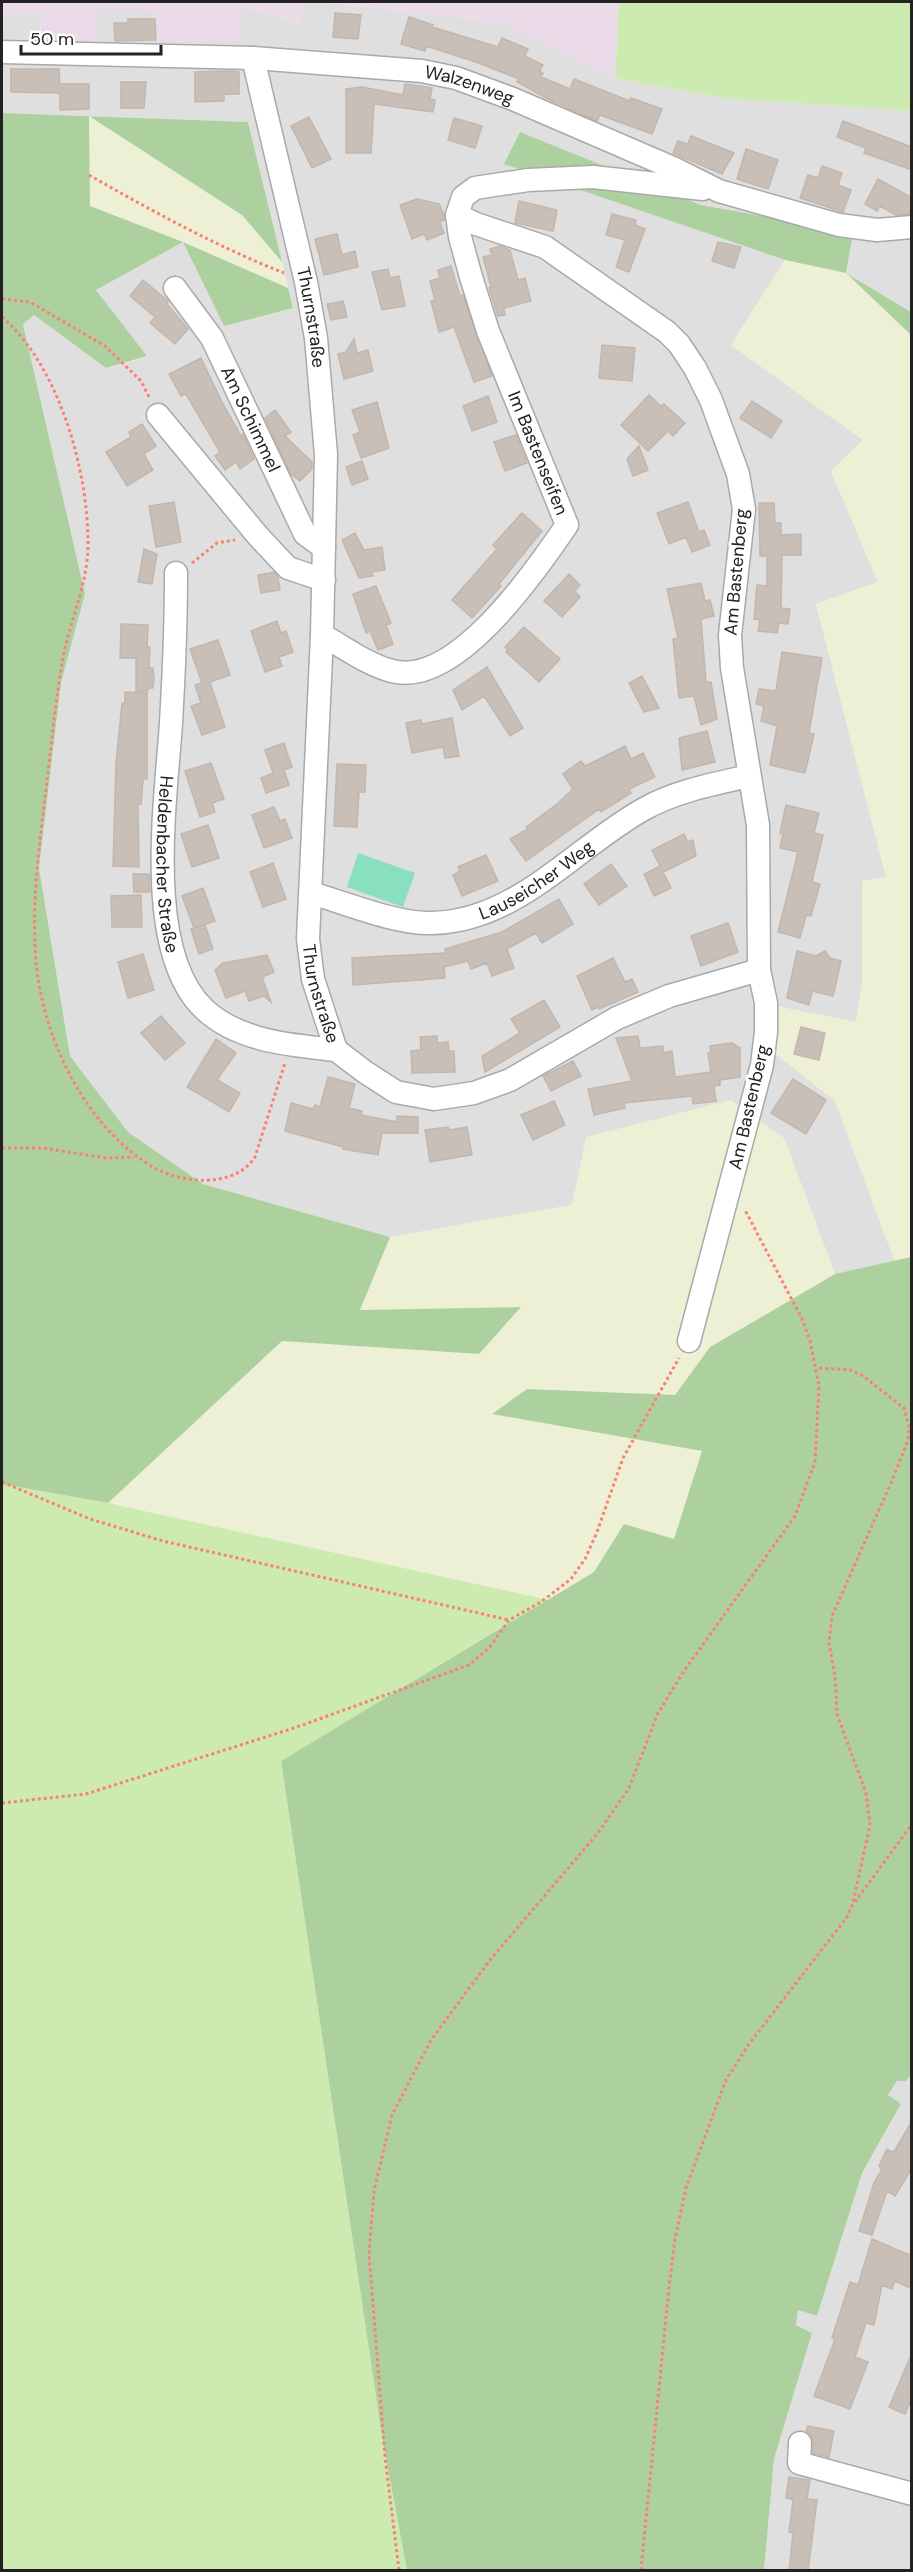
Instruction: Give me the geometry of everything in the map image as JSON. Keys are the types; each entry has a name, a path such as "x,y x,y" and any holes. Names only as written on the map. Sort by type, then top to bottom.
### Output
{"street":[{"name":"Walzenweg","path":"2,52 253,58 422,71 456,78 534,108 673,168 719,191 839,225 877,230 912,227"},
{"name":"Thurnstraße","path":"253,58 306,282 316,338 326,455 322,635 308,939 313,979 336,1050 396,1092 434,1099 474,1093 510,1080 617,1018 669,996 759,970"},
{"path":"457,215 463,196 475,188 528,180 593,177 719,191"},
{"name":"Im Bastenseifen","path":"322,635 392,671 411,673 430,669 456,655 496,616 567,525 488,331 460,237 457,215"},
{"name":"Am Bastenberg","path":"457,215 476,224 535,243 567,260 667,332 679,344 695,368 711,400 738,474 744,509 730,634 732,668 758,825 759,970 766,1003 766,1032 764,1054 689,1341"},
{"name":"Am Schimmel","path":"175,288 212,338 305,534 324,548"},
{"path":"158,415 258,536 288,568 324,580"},
{"name":"Heldenbacher Straße","path":"176,573 176,642 164,829 163,886 172,953 187,986 204,1009 226,1023 253,1037 291,1046 336,1050"},
{"name":"Lauseicher Weg","path":"311,892 386,916 428,924 465,921 512,901 615,826 647,807 698,788 749,776"},
{"path":"800,2443 799,2463 912,2494"}],"path":[{"path":"88,174 147,208 241,256 306,282"},
{"path":"2,299 30,302 105,346 141,381 158,415"},
{"path":"2,317 16,330 43,370 63,414 76,455 88,542 86,575 64,655 53,733 36,898 36,962 45,1012 62,1058 84,1098 108,1131 136,1156 157,1169 174,1176 195,1179 227,1177 242,1172 255,1157 291,1046"},
{"path":"199,559 217,543 241,540"},
{"path":"2,1148 43,1148 106,1158 136,1156"},
{"path":"399,2571 385,2457 369,2254 374,2192 392,2115 431,2040 490,1960 604,1824 629,1788 658,1713 684,1671 795,1516 815,1462 819,1386 817,1368 802,1319 731,1181"},
{"path":"2,1803 86,1794 294,1728 469,1665 489,1648 509,1620 541,1602 571,1579 585,1558 597,1532 623,1458 689,1341"},
{"path":"817,1368 851,1370 863,1376 904,1408 909,1426 908,1440 894,1476 832,1616 829,1643 835,1676 837,1714 866,1793 870,1825 854,1904"},
{"path":"2,1482 90,1519 163,1540 509,1620"},
{"path":"641,2571 669,2286 675,2239 686,2188 726,2080 748,2044 824,1949 912,1824"}],"shaded area":[{"path":"2,2 303,2 298,24 243,6 241,41 152,41 154,12 99,8 95,41 40,41 41,12 2,16"},
{"path":"303,2 323,2 504,23 615,78 722,98 911,111 911,312 846,273 852,232 701,205 520,132 505,164 785,260 731,345 863,440 831,471 878,582 816,604 886,877 862,881 862,984 856,1022 770,1005 772,1051 835,1101 895,1262 835,1274 784,1138 572,1205 390,1237 203,1184 128,1132 70,1056 39,868 61,683 85,594 23,324 33,314 106,368 147,357 96,290 183,242 224,326 293,308 248,122 2,113 2,16 41,12 40,41 98,8 154,11 152,41 240,41 242,6 298,24"},
{"path":"323,2 619,2 615,78 504,23"},
{"path":"911,2075 911,2570 764,2570 774,2459 812,2333 796,2325 798,2310 817,2316 862,2173 901,2105 888,2096 897,2081 906,2081"}],"green space":[{"path":"619,2 911,2 911,111 722,98 615,78"},
{"path":"2,113 89,116 90,206 183,242 96,290 147,356 106,368 34,315 23,324 85,594 61,683 39,868 70,1056 128,1132 203,1184 390,1237 360,1310 521,1307 479,1354 282,1341 108,1503 2,1484"},
{"path":"89,116 242,215 282,262 288,288 183,242 90,206"},
{"path":"89,116 248,122 282,262 242,215"},
{"path":"520,132 701,205 853,232 846,273 785,260 504,164"},
{"path":"183,242 288,288 293,308 224,326"},
{"path":"785,260 846,273 911,335 912,1059 909,1060 912,1069 912,1257 895,1262 835,1101 772,1051 769,1005 856,1022 862,984 862,881 886,877 816,604 878,582 831,471 863,440 731,345"},
{"path":"846,273 911,312 911,335"},
{"path":"358,853 415,873 403,907 347,887"},
{"path":"731,1100 784,1138 835,1274 710,1347 675,1395 527,1389 493,1414 702,1451 674,1539 624,1524 594,1572 549,1600 108,1503 282,1341 479,1354 520,1307 359,1311 390,1237 572,1205 586,1137"},
{"path":"911,1257 911,2075 906,2081 897,2081 888,2095 901,2104 862,2173 817,2316 798,2310 796,2325 812,2333 774,2459 764,2570 407,2570 383,2443 281,1761 594,1572 624,1524 674,1539 702,1451 492,1414 527,1389 675,1395 710,1347 835,1274"},
{"path":"2,1484 108,1503 549,1600 281,1761 383,2443 407,2570 2,2570"}],"building":[{"path":"335,13 361,15 358,39 333,37"},
{"path":"409,17 433,25 432,27 498,47 502,38 528,49 525,56 543,65 539,71 543,73 541,77 570,89 574,79 630,101 631,98 662,109 652,134 600,115 597,121 546,98 517,82 519,79 476,62 426,46 425,51 401,44"},
{"path":"128,19 155,19 156,40 115,41 114,23 128,23"},
{"path":"11,69 59,69 60,84 89,84 89,109 60,110 60,93 11,92"},
{"path":"195,72 239,72 239,94 224,94 224,101 195,102"},
{"path":"121,82 146,82 144,108 121,108"},
{"path":"405,84 432,88 430,99 435,100 433,112 374,104 371,153 346,153 346,89 362,87 403,95"},
{"path":"309,117 331,159 312,168 291,126"},
{"path":"454,118 482,126 475,148 448,140"},
{"path":"843,121 912,147 912,170 864,153 866,148 837,137"},
{"path":"691,136 734,153 722,174 673,153 678,141 688,144"},
{"path":"746,149 778,160 768,189 737,179"},
{"path":"822,166 842,173 838,185 851,190 843,212 800,198 808,175 818,178"},
{"path":"878,179 912,198 910,214 896,215 880,206 877,211 865,204"},
{"path":"417,199 439,204 444,215 444,220 440,222 444,233 427,240 424,234 412,239 400,205"},
{"path":"519,201 557,210 553,231 515,223"},
{"path":"612,214 636,220 635,225 645,229 629,272 616,267 625,240 606,235"},
{"path":"337,234 342,255 355,251 358,267 324,275 315,239"},
{"path":"718,242 741,247 734,268 712,261"},
{"path":"500,246 510,250 518,280 525,278 531,301 504,308 505,315 498,316 489,288 491,287 483,257 492,255 490,249"},
{"path":"451,266 460,296 463,295 492,376 474,382 454,327 439,332 431,301 435,300 430,281 440,278 438,270"},
{"path":"388,269 390,278 399,276 405,306 382,310 372,272"},
{"path":"143,280 168,301 167,304 188,329 175,344 150,323 155,317 130,296"},
{"path":"343,301 347,317 331,320 327,304"},
{"path":"354,339 357,353 368,350 373,371 344,379 338,354 346,352"},
{"path":"602,345 635,348 632,381 599,378"},
{"path":"201,358 222,402 241,436 243,434 254,459 240,469 236,462 225,470 215,456 220,452 186,394 181,396 169,374"},
{"path":"649,395 661,406 664,404 685,423 673,436 668,431 648,451 621,425"},
{"path":"488,396 497,422 472,431 463,406"},
{"path":"752,401 782,421 771,438 740,418"},
{"path":"377,402 389,448 361,458 353,435 360,432 352,410"},
{"path":"275,410 291,432 285,436 312,462 312,469 300,481 291,474 265,418"},
{"path":"142,424 156,446 144,454 153,470 127,486 106,452 131,437 129,432"},
{"path":"516,435 527,463 505,471 494,442"},
{"path":"639,446 648,470 633,476 627,459"},
{"path":"362,461 368,479 352,485 346,467"},
{"path":"174,502 181,542 156,547 149,506"},
{"path":"688,502 699,532 704,530 710,545 692,552 686,537 669,544 657,513"},
{"path":"759,503 774,503 775,523 781,523 781,535 801,534 801,555 782,555 781,608 790,609 788,624 779,623 777,633 758,631 760,620 754,619 757,585 767,586 767,556 760,556"},
{"path":"522,513 542,531 499,584 501,586 472,618 452,600 497,549 493,545"},
{"path":"355,533 364,550 382,547 385,570 371,572 373,576 359,578 342,540"},
{"path":"144,549 157,554 152,584 138,582"},
{"path":"274,572 278,577 280,590 261,593 258,575"},
{"path":"569,574 580,585 575,591 580,597 562,617 544,601"},
{"path":"701,583 705,601 710,600 714,616 701,619 706,682 711,682 717,719 701,725 694,696 679,698 673,639 678,638 667,589"},
{"path":"376,586 391,623 386,625 393,644 378,650 370,631 366,633 353,594"},
{"path":"277,621 281,633 286,631 293,652 279,657 282,666 265,672 251,631"},
{"path":"121,624 148,625 149,668 153,668 154,679 153,688 148,688 148,691 136,691 136,658 120,658"},
{"path":"524,627 560,659 539,682 506,652 508,650 505,647"},
{"path":"218,640 230,675 210,682 225,727 202,735 191,706 201,703 195,685 202,683 190,649"},
{"path":"782,652 822,658 809,733 814,734 805,773 770,765 777,726 761,721 764,706 756,704 759,689 776,691"},
{"path":"487,667 523,728 510,736 484,696 462,710 453,690"},
{"path":"642,676 659,708 644,712 629,683"},
{"path":"125,692 147,693 147,779 143,779 141,804 138,803 139,867 113,866 116,763"},
{"path":"452,718 459,756 445,758 443,747 412,753 406,723 421,720 422,724"},
{"path":"707,731 715,762 682,770 679,738"},
{"path":"284,743 292,767 284,770 289,785 266,793 261,778 273,773 265,750"},
{"path":"625,746 631,759 643,753 655,777 629,789 631,793 601,812 599,809 526,861 510,839 528,829 526,827 573,789 563,774 581,761 585,766"},
{"path":"211,763 224,799 212,803 215,812 200,817 185,771"},
{"path":"337,764 366,765 365,792 359,792 357,827 334,826"},
{"path":"786,805 819,813 814,833 823,835 812,882 820,884 811,916 806,915 800,938 778,932 798,852 780,848 783,834 780,833"},
{"path":"274,807 280,821 285,819 292,838 264,848 252,815"},
{"path":"208,825 219,858 192,867 181,834"},
{"path":"684,834 688,842 693,840 696,856 663,872 671,888 654,896 644,874 660,866 652,850"},
{"path":"486,855 498,881 462,896 453,875 460,871 458,867"},
{"path":"273,863 286,899 263,907 250,872"},
{"path":"611,864 627,886 599,905 584,884"},
{"path":"133,874 149,874 150,892 134,892"},
{"path":"203,888 215,921 194,928 182,896"},
{"path":"141,895 142,927 112,927 111,896"},
{"path":"559,899 573,924 542,943 536,933 507,949 514,968 492,976 487,963 471,969 468,961 444,967 445,978 353,985 352,958 446,953 445,949 502,932"},
{"path":"728,923 738,952 701,966 691,936"},
{"path":"205,925 213,949 199,954 191,929"},
{"path":"797,951 816,956 825,951 830,958 841,961 833,996 812,991 809,1005 787,998"},
{"path":"143,954 154,990 128,998 118,962"},
{"path":"267,955 274,972 262,977 271,1002 264,996 249,1001 245,991 226,998 215,970 223,963"},
{"path":"613,958 625,982 632,979 638,992 592,1010 577,976"},
{"path":"544,1000 560,1027 485,1072 482,1056 520,1033 511,1019"},
{"path":"161,1016 185,1043 165,1060 141,1033"},
{"path":"801,1027 825,1033 819,1060 794,1054"},
{"path":"437,1036 437,1043 448,1042 449,1051 454,1051 455,1072 412,1073 411,1051 421,1050 420,1037"},
{"path":"638,1036 640,1048 663,1046 663,1053 672,1051 675,1077 711,1072 708,1053 711,1053 710,1046 732,1043 740,1048 740,1077 720,1080 720,1085 714,1086 716,1101 693,1104 692,1096 624,1103 625,1108 594,1115 588,1089 632,1081 616,1038"},
{"path":"216,1039 236,1053 217,1080 240,1093 229,1112 187,1087"},
{"path":"573,1061 581,1076 551,1091 543,1076"},
{"path":"328,1077 355,1084 349,1108 362,1111 361,1115 397,1122 397,1116 418,1117 418,1133 382,1133 378,1155 343,1149 343,1147 285,1131 291,1103 313,1109 315,1105 320,1107"},
{"path":"793,1079 826,1100 806,1134 771,1113"},
{"path":"554,1101 565,1125 533,1140 521,1115"},
{"path":"448,1127 449,1130 467,1127 472,1155 430,1162 425,1130"},
{"path":"912,2121 912,2168 895,2196 887,2191 872,2235 859,2231 874,2183 882,2169 879,2166 887,2149 892,2152 895,2150"},
{"path":"872,2239 912,2256 912,2289 895,2281 892,2289 882,2285 874,2325 866,2323 855,2357 868,2362 850,2409 814,2396 835,2339 832,2338 850,2282 858,2285"},
{"path":"912,2353 912,2398 905,2414 889,2407"},
{"path":"808,2426 834,2431 829,2457 813,2453 812,2436 806,2431"},
{"path":"789,2477 810,2480 807,2499 817,2500 808,2571 789,2571 793,2533 789,2532 793,2500 786,2498"}]}
